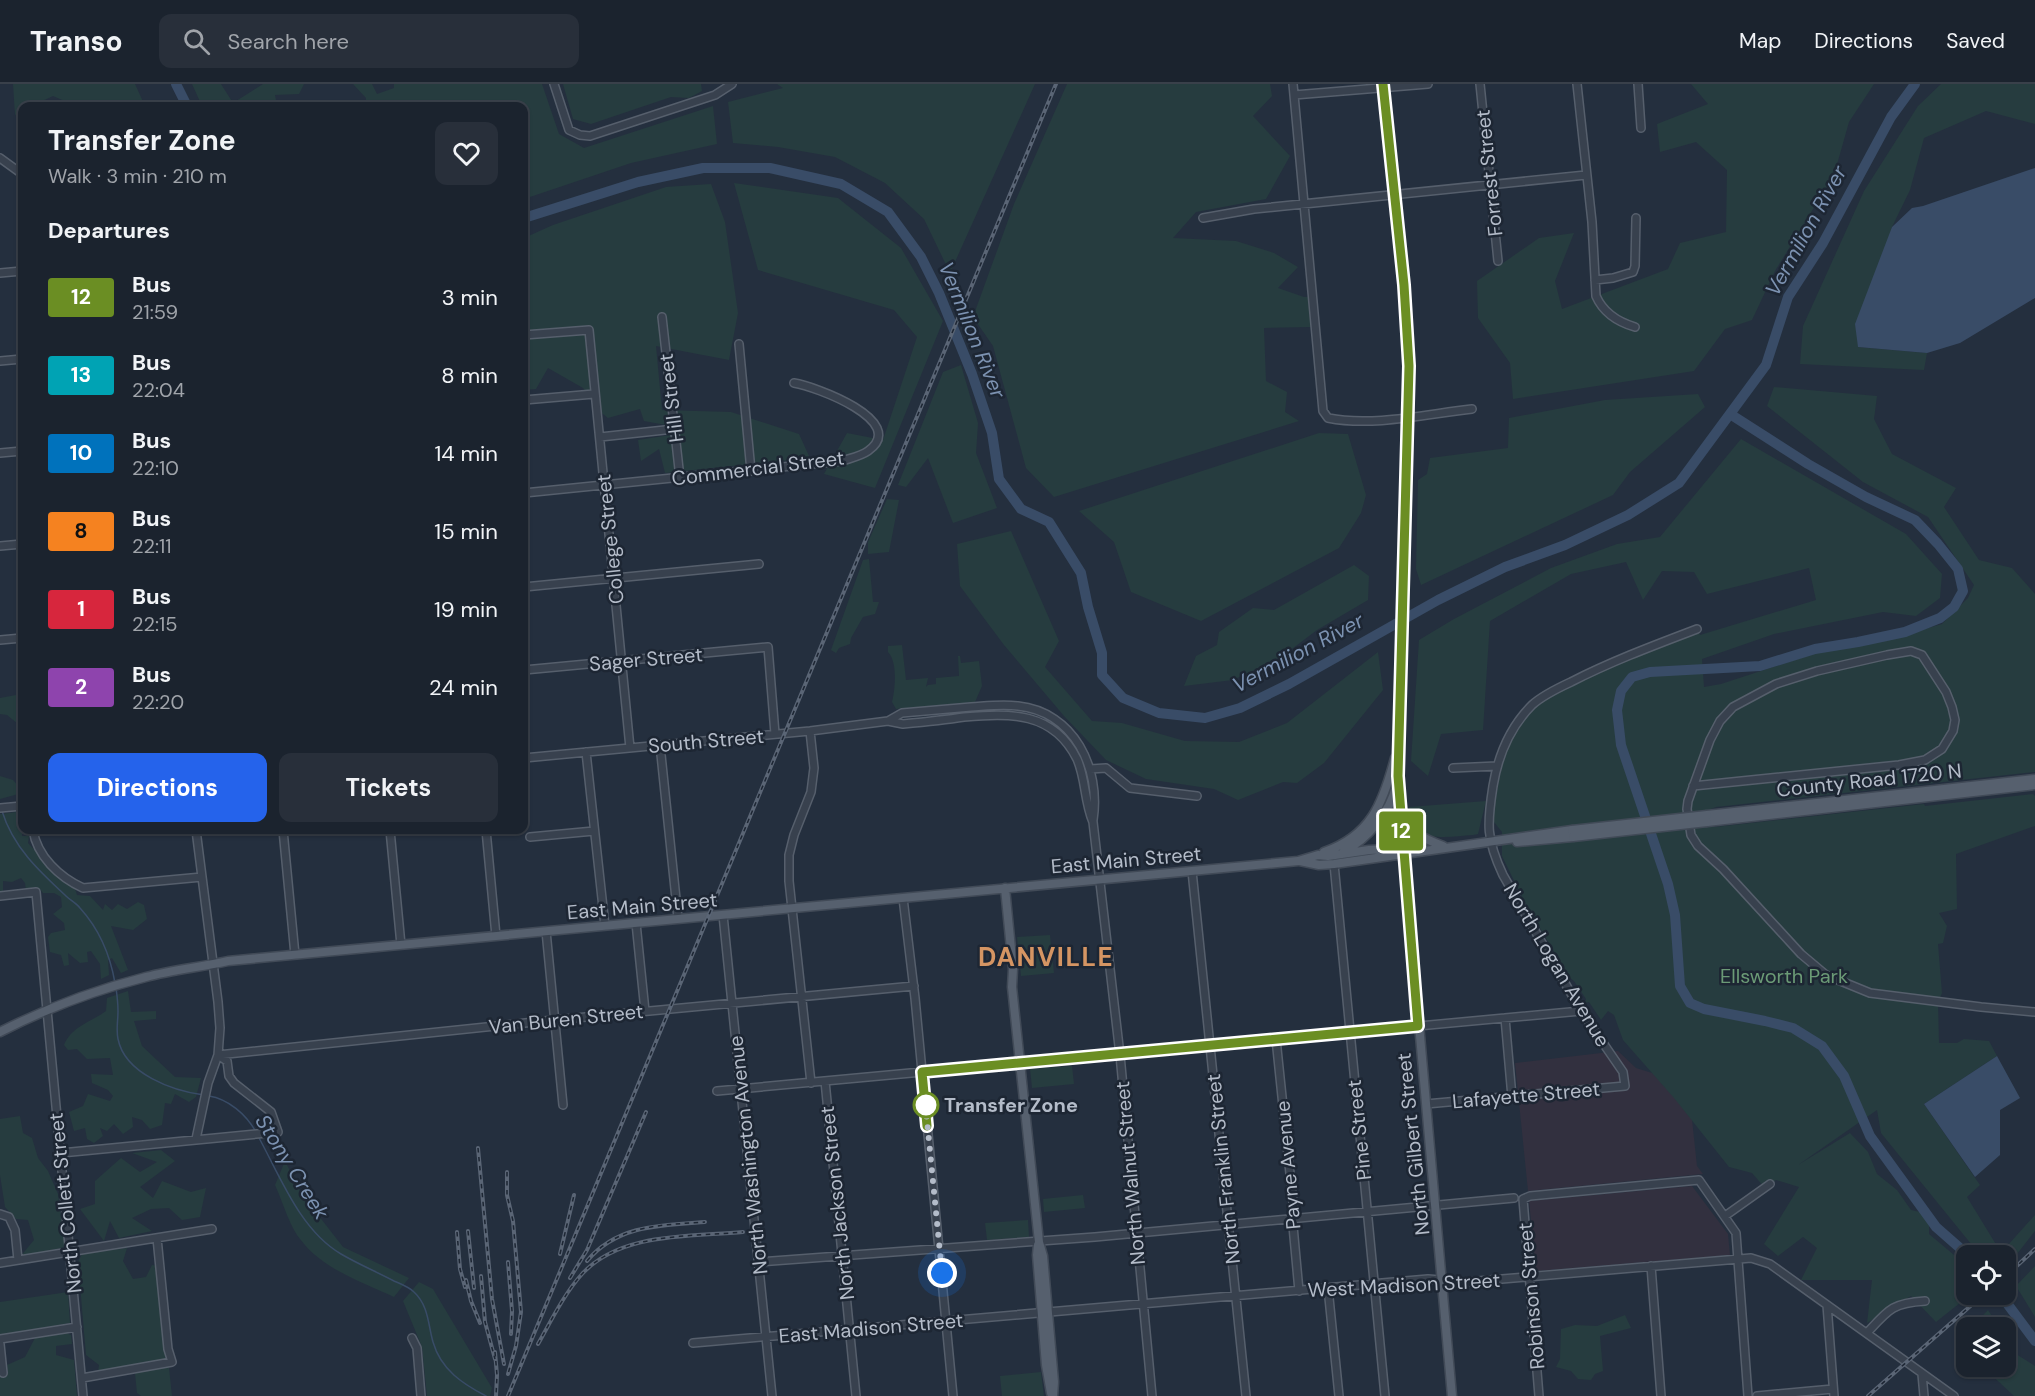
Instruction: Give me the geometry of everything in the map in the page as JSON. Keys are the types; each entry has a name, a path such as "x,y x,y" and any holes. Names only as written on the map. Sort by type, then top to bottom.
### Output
{"main road":[{"name":"North Gilbert Street","path":"1383,86 1407,325 1409,417 1398,746 1394,776 1400,808 1452,1396"},
{"path":"1298,861 1319,860 1351,848 1375,825 1394,794 1394,776"},
{"path":"1318,855 1340,847 1363,829 1371,819 1394,776"},
{"name":"County Road 1720 N","path":"1707,818 2035,779"},
{"name":"County Road 1720 N","path":"1707,818 2035,785"},
{"path":"1400,808 1417,835 1446,847"},
{"path":"1403,854 1446,847 1707,818"},
{"name":"East Main Street","path":"0,1032 47,1010 127,982 214,964 678,918 1298,861 1318,855 1389,849 1403,854"},
{"name":"East Main Street","path":"1298,861 1319,865 1334,864 1403,854"},
{"path":"1005,888 1020,1063 1039,1242 1043,1256 1045,1313 1054,1382 1052,1396"}],"street":[{"path":"554,84 569,130 590,136 715,95 732,84"},
{"path":"1293,84 1322,405 1328,417 1345,421 1409,417 1472,409"},
{"path":"1294,95 1428,84"},
{"name":"Forrest Street","path":"1480,84 1498,261"},
{"path":"1577,84 1592,222 1596,296 1599,304 1614,318 1635,327"},
{"path":"1638,84 1641,128"},
{"path":"0,158 18,171"},
{"path":"1203,218 1254,208 1586,175"},
{"path":"1595,280 1633,272 1636,218"},
{"path":"0,273 18,271"},
{"name":"Hill Street","path":"662,317 680,478"},
{"name":"College Street","path":"528,335 589,330 630,748"},
{"path":"739,344 752,471"},
{"path":"0,361 18,359"},
{"name":"Commercial Street","path":"528,493 842,461 862,454 874,446 878,436 876,425 865,414 825,392 794,383"},
{"path":"528,400 594,394"},
{"path":"600,437 674,429"},
{"path":"0,453 18,451"},
{"path":"0,546 18,544"},
{"path":"528,588 759,564"},
{"name":"North Logan Avenue","path":"1625,1086 1623,1072 1581,1011 1503,875 1493,854 1487,824 1497,766 1503,749 1515,725 1533,705 1551,692 1631,654 1697,629"},
{"path":"0,640 18,638"},
{"name":"Sager Street","path":"528,670 768,647 776,734"},
{"path":"1693,786 1899,765 1925,759 1942,749 1953,730 1954,720 1946,692 1922,655 1911,651 1817,671 1776,684 1733,707 1720,722 1710,740 1693,786 1687,809 1691,835 1698,846 1723,869 1801,954 1826,975 1870,993 2035,1012"},
{"name":"South Street","path":"888,721 902,713 1000,705 1041,711 1072,734 1086,754 1095,809 1093,822"},
{"name":"South Street","path":"528,758 810,731 888,721 903,723 1015,714 1040,722 1065,741 1076,757 1081,770 1088,809 1093,822"},
{"name":"North Jackson Street","path":"810,731 814,768 811,792 794,835 789,855 789,881 811,1083"},
{"path":"660,745 678,918"},
{"path":"586,752 604,926"},
{"path":"1453,768 1497,766"},
{"path":"1090,769 1106,768 1130,788 1197,795"},
{"path":"0,808 18,806"},
{"name":"North Walnut Street","path":"1093,822 1119,1055 1152,1396"},
{"path":"530,837 594,831"},
{"path":"33,834 34,840 43,856 70,882 83,888 202,877"},
{"path":"196,1139 208,1083 218,1055 220,1028 197,834"},
{"path":"283,834 295,955"},
{"path":"390,834 401,945"},
{"path":"486,834 496,936"},
{"name":"Pine Street","path":"1334,864 1385,1396"},
{"name":"North Franklin Street","path":"1192,871 1246,1396"},
{"name":"North Collett Street","path":"0,896 36,892 84,1396"},
{"path":"903,898 914,986 953,1396"},
{"name":"North Washington Avenue","path":"723,915 772,1396"},
{"path":"636,922 645,1011"},
{"path":"546,931 563,1105"},
{"name":"Van Buren Street","path":"218,1055 733,1002 914,986"},
{"path":"717,1091 1581,1011"},
{"path":"1505,1018 1512,1097"},
{"name":"Payne Avenue","path":"1276,1040 1294,1212 1299,1291"},
{"path":"61,1152 278,1132 271,1112 234,1083 229,1076 227,1060 218,1055"},
{"name":"North Jackson Street","path":"825,1081 856,1396"},
{"name":"Lafayette Street","path":"1426,1104 1625,1086"},
{"name":"Robinson Street","path":"1539,1396 1523,1202 1526,1197 1700,1180 1725,1216"},
{"path":"1748,1396 1736,1233 1725,1216 1770,1184"},
{"path":"758,1262 1136,1234 1514,1198"},
{"path":"0,1214 9,1217 15,1230 18,1260"},
{"path":"0,1263 212,1229"},
{"path":"82,1378 172,1362 168,1349 158,1238"},
{"name":"West Madison Street","path":"1045,1313 1428,1279 1458,1282 1738,1259 1760,1260 1770,1264 1827,1305"},
{"path":"1651,1266 1661,1396"},
{"path":"1328,1288 1339,1396"},
{"path":"1867,1333 1888,1311 1905,1302 1925,1301"},
{"path":"1827,1305 1954,1396"},
{"path":"1757,1396 1834,1392 1827,1305"},
{"name":"East Madison Street","path":"693,1343 1045,1313"},
{"path":"3,1373 0,1342 77,1327"},
{"path":"412,1338 417,1348 421,1396"},
{"path":"1922,1374 1924,1396"}],"shaded area":[{"path":"1618,1051 1636,1068 1665,1077 1691,1110 1697,1166 1703,1174 1528,1191 1515,1063"},
{"path":"1692,1186 1728,1234 1730,1255 1536,1271 1529,1201"}],"green space":[{"path":"13,84 135,84 143,102 67,102 53,96 40,102 18,102 18,113 15,115"},
{"path":"192,84 221,84 232,102 200,102"},
{"path":"263,84 304,84 299,94 275,95 276,102 235,102"},
{"path":"353,84 372,84 377,94 394,88 394,84 542,84 559,134 584,148 713,106 717,144 631,163 528,198 528,102 366,102 366,98"},
{"path":"563,84 701,84 702,91 689,98 671,97 591,124 573,119"},
{"path":"777,84 1035,84 950,273 924,219 885,183 835,157 778,147 733,143 728,102 783,88"},
{"path":"1067,84 1270,84 1272,96 1253,116 1290,156 1266,199 1196,212 1173,238 1236,241 1274,253 1298,267 1278,288 1308,297 1311,327 1264,328 1266,381 1287,392 1285,412 1299,421 1054,497 1026,468 993,346 973,317 1014,204"},
{"path":"1691,84 1874,84 1849,122 1834,175 1775,271 1752,320 1725,329 1694,371 1513,399 1510,363 1478,318 1477,281 1539,238 1574,233 1555,281 1562,309 1668,269 1680,243 1726,232 1727,170 1696,142 1660,152 1657,124 1708,104"},
{"path":"1941,84 2035,84 2035,124 1986,111 1924,138 1910,190 1892,227 1858,347 1927,353 1924,370 1800,364 1803,326 1864,191 1918,106"},
{"path":"734,183 838,198 901,248 943,321 875,488 824,474 847,433 883,440 917,337 894,310 758,270"},
{"path":"711,184 725,222 738,313 729,360 656,346 662,410 731,412 799,434 810,458 665,473 659,449 641,461 638,440 677,434 677,427 644,421 640,409 608,418 594,407 591,397 583,388 548,368 536,389 528,390 528,236 553,225 666,187"},
{"path":"961,365 978,423 976,453 997,508 953,523 928,458 906,487 898,485 943,372"},
{"name":"Ellsworth Park","path":"1774,387 1877,396 1874,419 1892,454 1956,488 1944,507 1979,560 2012,568 2035,594 2035,772 1716,807 1706,811 1708,826 1715,827 1924,804 1925,806 2033,794 2035,796 2035,826 1956,854 1957,909 1939,913 1947,926 1943,943 1938,944 1942,993 1938,1002 1939,1043 1957,1043 1964,1039 1989,1041 1997,1056 1924,1104 1980,1185 1967,1197 1996,1245 1972,1245 1881,1133 1877,1110 1798,1165 1850,1133 1868,1152 1877,1174 1897,1190 1911,1210 1929,1214 1929,1234 1956,1257 1957,1305 1936,1322 1911,1296 1867,1323 1872,1280 1801,1280 1817,1248 1803,1237 1778,1256 1764,1244 1799,1187 1776,1180 1765,1188 1752,1173 1729,1167 1674,1098 1623,1040 1614,1015 1608,1011 1601,1020 1589,1002 1585,1003 1586,999 1569,977 1524,901 1502,856 1502,832 1494,822 1500,774 1507,751 1518,729 1543,702 1597,671 1639,655 1699,633 1700,635 1816,600 1809,568 1707,594 1694,572 1662,571 1643,600 1626,562 1571,574 1490,621 1483,730 1441,734 1428,776 1411,761 1419,640 1551,568 1617,544 1660,537 1741,439 1906,534 1942,574 1940,598 1916,616 1883,612 1774,634 1702,659 1704,687 1721,684 1813,654 1883,641 1942,624 1968,598 1974,585 1928,517 1863,482 1767,406"},
{"path":"1698,394 1705,407 1630,472 1613,495 1421,585 1416,569 1418,480 1427,474 1430,458 1508,448 1509,418 1605,400"},
{"path":"1319,433 1348,434 1366,495 1361,513 1339,548 1201,621 1131,592 1114,542 1079,511"},
{"path":"887,499 899,500 889,552 868,554 868,542"},
{"path":"1011,531 1059,641 1045,667 1092,721 1122,723 1185,741 1239,742 1287,723 1378,652 1383,690 1324,763 1297,783 1283,782 1238,800 1214,789 1146,779 1106,760 1064,716 1004,645 960,586 957,544"},
{"path":"869,559 873,602 879,602 875,614 863,617 850,644 839,648 836,653 831,650 863,560"},
{"path":"1354,565 1369,576 1368,600 1317,630 1280,658 1233,680 1184,686 1196,656 1217,645 1219,632 1253,608 1274,610"},
{"path":"902,645 906,680 928,678 926,687 936,684 936,678 959,676 958,656 960,656 961,663 979,661 982,686 975,702 896,709 892,702 895,684 894,669 888,646"},
{"path":"16,695 18,697 18,724 7,715 0,714 0,698"},
{"path":"0,776 13,780 18,786 18,794 0,799"},
{"path":"1486,801 1478,834 1452,837 1423,833 1416,828 1409,807"},
{"path":"17,812 18,834 29,836 28,843 44,860 48,858 54,860 58,869 73,885 77,895 90,896 103,910 105,904 112,910 118,904 127,909 138,902 144,905 147,919 133,930 111,926 128,970 121,973 112,958 108,960 109,975 101,979 100,964 91,951 87,952 88,962 80,963 68,953 69,965 64,966 61,955 50,952 48,937 51,933 65,930 64,923 53,914 62,907 61,897 54,893 43,893 40,889 26,890 21,878 12,882 3,881 3,891 0,892 0,814"},
{"path":"1050,935 1054,973 1021,976 1017,937"},
{"path":"128,991 131,1012 156,1011 156,1019 134,1021 142,1046 175,1077 201,1078 196,1097 189,1102 175,1094 171,1104 165,1103 162,1125 150,1129 142,1120 132,1117 133,1127 123,1134 114,1124 107,1131 100,1128 103,1136 94,1143 87,1139 85,1128 74,1131 69,1112 83,1106 88,1094 110,1101 113,1096 108,1090 92,1083 91,1074 113,1075 110,1058 87,1059 77,1049 68,1050 64,1045 72,1033 106,1011 107,998"},
{"path":"1072,1066 1074,1084 1032,1088 1030,1069"},
{"path":"20,1116 23,1133 32,1138 38,1158 48,1171 58,1194 65,1247 20,1257 34,1240 28,1220 16,1219 5,1207 0,1175 0,1119"},
{"path":"161,1150 175,1161 140,1187 153,1198 162,1181 191,1192 206,1188 200,1217 182,1220 169,1208 151,1209 132,1218 152,1231 119,1238 110,1221 104,1241 80,1209 95,1204 95,1181 121,1158 140,1172 157,1162 132,1153"},
{"path":"285,1161 301,1193 343,1247 409,1278 394,1297 331,1267 319,1259 300,1239 275,1185"},
{"path":"1083,1195 1085,1208 1044,1212 1043,1199"},
{"path":"2035,1215 2035,1231 2016,1255 2016,1245 2008,1245"},
{"path":"1028,1220 1029,1237 987,1240 985,1223"},
{"path":"127,1248 123,1261 133,1279 146,1277 152,1265 158,1266 167,1360 98,1372 99,1365 86,1355 78,1262 82,1254"},
{"path":"2035,1266 2035,1317 2016,1286"},
{"path":"419,1282 433,1289 492,1388 490,1396 427,1396 422,1347 403,1301"},
{"path":"68,1292 70,1323 0,1335 0,1302"},
{"path":"1988,1310 1993,1317 1981,1317"},
{"path":"1625,1315 1631,1328 1600,1336 1603,1371 1595,1374 1591,1380 1578,1379 1571,1371 1556,1367 1560,1359 1561,1329 1575,1325 1597,1326"},
{"path":"66,1333 71,1335 72,1344 56,1346 56,1355 74,1360 77,1396 0,1396 0,1375 4,1378 8,1373 7,1365 25,1357 35,1338"},
{"path":"2016,1354 2035,1366 2035,1396 2014,1396 1994,1377 2016,1377"},
{"path":"169,1368 172,1396 141,1396 137,1393 135,1373"},
{"path":"1041,1372 1044,1396 1002,1396 1000,1376"}],"water":[{"path":"2035,168 2035,298 1960,343 1927,353 1858,347 1855,324 1892,227 1912,208"},
{"path":"1997,1056 2020,1098 2000,1110 2000,1155 1975,1177 1924,1104"}],"waterway":[{"name":"Vermilion River","path":"176,84 185,102"},
{"name":"Vermilion River","path":"528,217 638,182 703,168 770,168 841,184 888,212 921,257 939,293 972,374 992,433 999,479 1021,509 1049,522 1081,573 1088,607 1102,653 1102,675 1123,698 1159,713 1205,718 1240,708 1289,684 1438,600 1505,567 1565,545 1628,515 1679,483 1766,365 1788,297 1823,243 1891,117 1915,84"},
{"path":"1730,414 1808,464 1866,497 1915,520 1958,569 1963,591 1954,607 1940,618 1905,632 1815,649 1760,666 1650,672 1632,677 1621,691 1617,710 1621,745 1668,884 1675,915 1680,986 1690,1003 1704,1009 1793,1028 1822,1046 1844,1076 1870,1136 1936,1227 1956,1245"},
{"name":"Stony Creek","path":"2,811 13,836 28,858 78,906 99,934 107,952 115,983"},
{"name":"Stony Creek","path":"116,988 118,1039 122,1051 130,1062 152,1079 165,1085 204,1095"},
{"name":"Stony Creek","path":"209,1096 223,1100 236,1108 256,1132"},
{"name":"Stony Creek","path":"258,1136 292,1201 314,1231 341,1254 414,1292 423,1303 433,1342 441,1361 461,1381 486,1396"},
{"path":"2008,1305 2035,1341"}],"railway":[{"path":"508,1396 1056,84"},
{"path":"570,1278 587,1250 646,1112"},
{"path":"478,1148 492,1299 504,1364"},
{"path":"507,1172 507,1195 513,1221 521,1312 516,1346 508,1374"},
{"path":"560,1254 574,1195"},
{"path":"587,1261 612,1240 641,1229 705,1222"},
{"path":"468,1231 474,1288"},
{"path":"457,1232 460,1269 465,1287"},
{"path":"538,1344 569,1290 582,1274 598,1260 616,1250 657,1239 743,1232"},
{"path":"2016,1267 2035,1249"},
{"path":"508,1262 512,1311 511,1334"},
{"path":"481,1276 485,1322 495,1359"},
{"path":"466,1280 480,1323"},
{"path":"1868,1396 1971,1305"},
{"path":"495,1352 496,1396"}],"bus line":[{"name":"12","path":"927,1126 922,1072 1418,1026 1398,776 1409,366 1404,285 1383,84"}],"place":[{"name":"Transfer Zone","path":"926,1105"}],"district":[{"name":"DANVILLE","path":"1046,957"}],"route":[{"path":"926,1105 925,1100 942,1273"}]}
